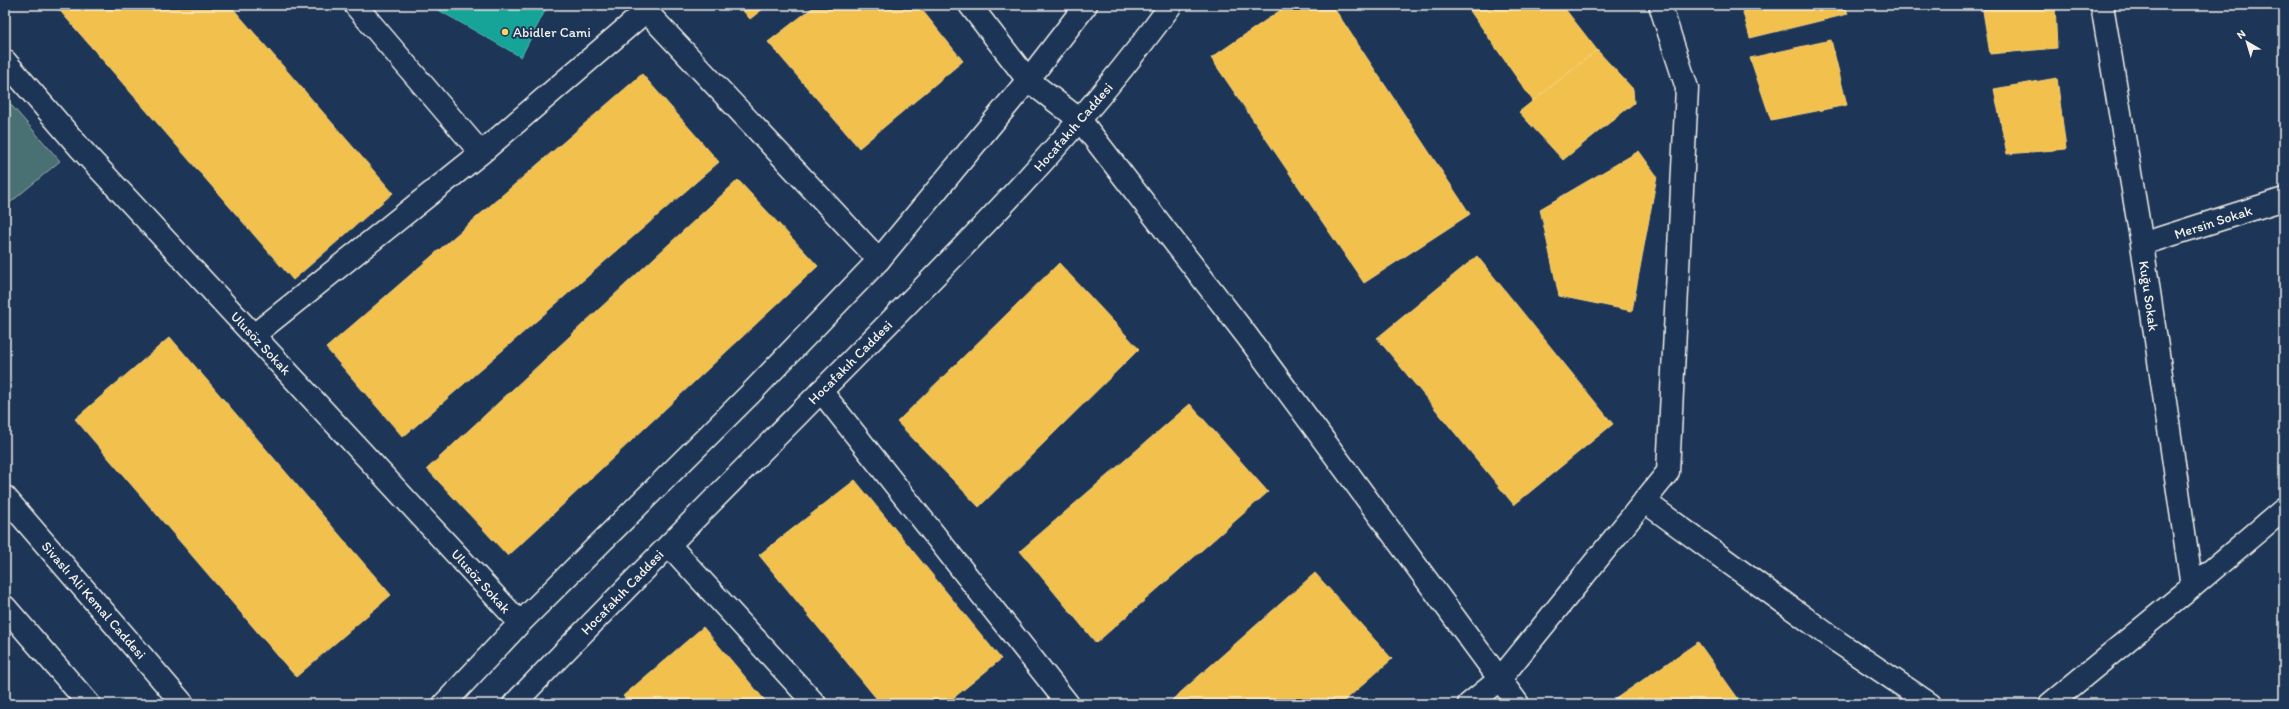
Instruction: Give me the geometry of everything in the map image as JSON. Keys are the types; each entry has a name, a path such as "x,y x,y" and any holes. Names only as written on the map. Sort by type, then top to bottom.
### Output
{"street":[{"path":"355,5 481,153"},
{"path":"970,5 1028,80 1080,120 1247,336 1518,704"},
{"path":"444,704 520,623 751,393 879,260 1028,80 1086,5"},
{"name":"Hocafakıh Caddesi","path":"514,704 669,544 984,227 1128,64 1171,5"},
{"path":"1469,704 1500,679 1668,472 1687,88 1660,5"},
{"name":"Kuğu Sokak","path":"2102,5 2142,244 2192,587"},
{"path":"254,335 481,153 644,8 879,260"},
{"name":"Ulusöz Sokak","path":"5,61 82,149 520,623"},
{"name":"Mersin Sokak","path":"2142,244 2284,199"},
{"path":"821,392 1068,704"},
{"name":"Sivaslı Ali Kemal Caddesi","path":"5,497 183,704"},
{"path":"1644,501 1838,642 1930,704"},
{"path":"2050,704 2284,509"},
{"path":"669,544 815,704"},
{"path":"5,607 89,704"}],"green space":[{"path":"5,98 60,161 5,207"}],"building: Homes":[{"path":"55,5 230,5 393,193 293,280"},
{"path":"738,5 768,5 750,19"},
{"path":"816,5 918,5 963,61 859,148 768,42"},
{"path":"1288,5 1332,5 1470,214 1364,283 1211,58"},
{"path":"1466,5 1562,5 1597,50 1533,101"},
{"path":"1741,5 1845,5 1848,14 1750,38"},
{"path":"1982,5 2055,5 2057,48 1990,54"},
{"path":"1831,40 1847,105 1771,120 1750,58"},
{"path":"1597,50 1633,89 1634,103 1563,160 1519,112"},
{"path":"642,74 719,162 403,437 326,348"},
{"path":"2057,78 2066,149 2007,154 1994,89"},
{"path":"1639,151 1657,176 1632,311 1559,296 1540,209"},
{"path":"738,180 818,266 508,556 427,469"},
{"path":"1477,256 1613,424 1514,505 1377,338"},
{"path":"1059,263 1139,349 979,507 897,422"},
{"path":"170,337 391,595 296,677 75,419"},
{"path":"1190,404 1268,492 1096,643 1020,551"},
{"path":"855,480 1001,659 946,704 881,704 759,555"},
{"path":"1315,573 1392,659 1341,704 1175,704 1172,700"},
{"path":"703,627 768,704 630,704 623,696"},
{"path":"1698,642 1742,704 1608,704"}],"building: Public":[{"name":"Abidler Cami","path":"434,5 548,5 521,57 433,7"}],"place":[{"name":"Abidler Cami","path":"505,32"}]}
